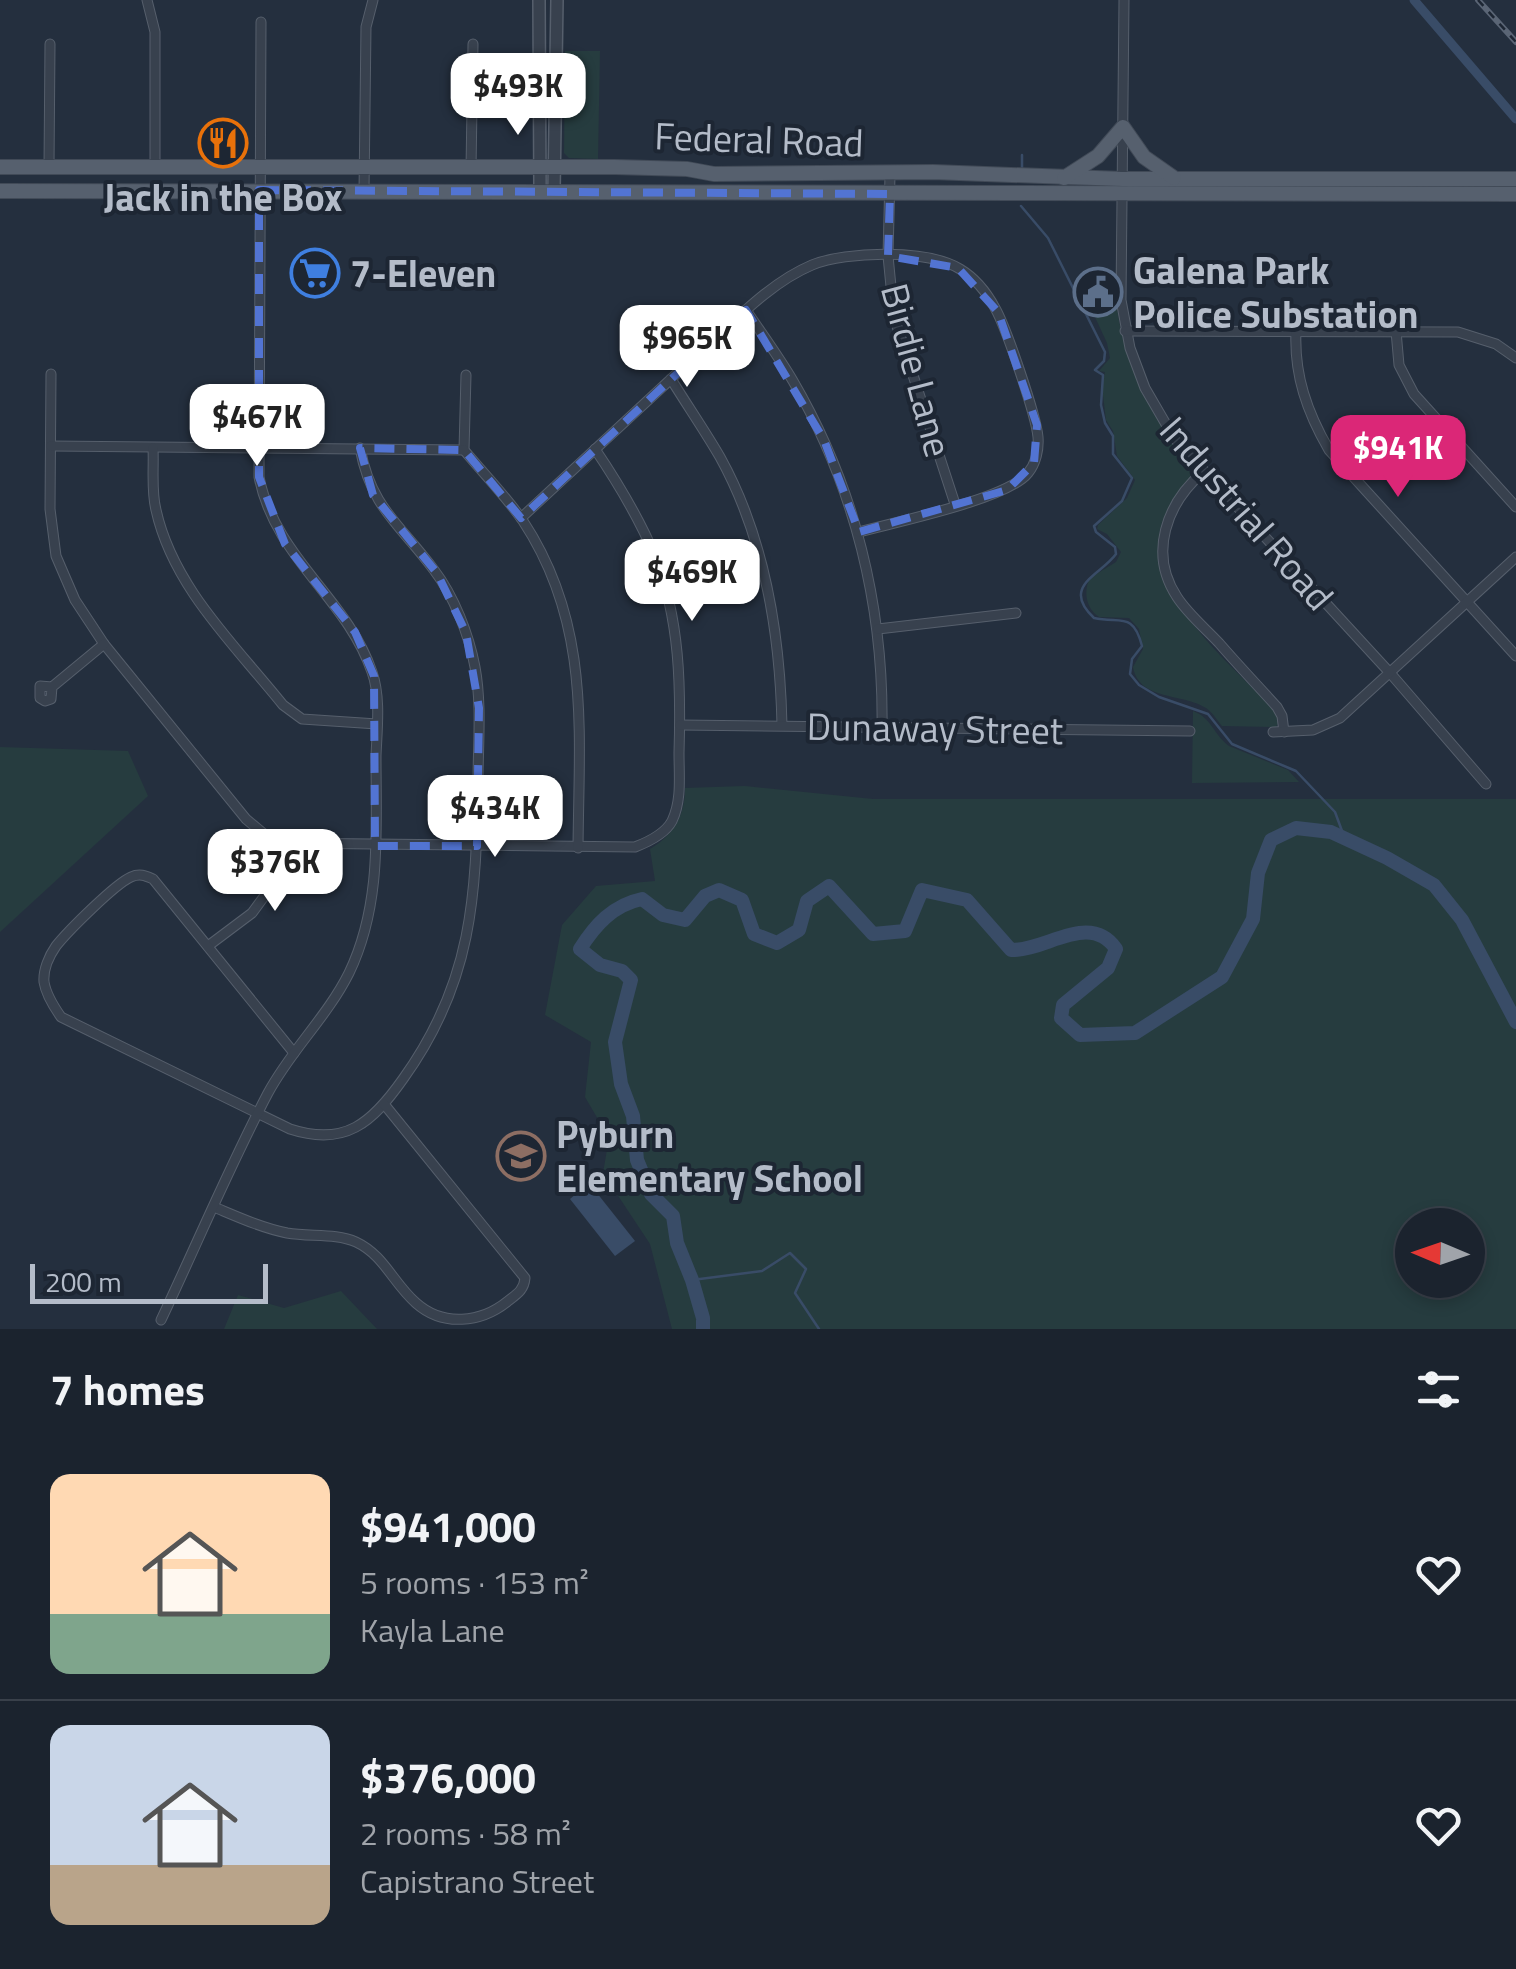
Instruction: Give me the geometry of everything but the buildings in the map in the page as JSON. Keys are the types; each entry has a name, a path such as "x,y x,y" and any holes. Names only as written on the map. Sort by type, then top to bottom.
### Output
{"main road":[{"path":"1063,178 1098,156 1122,127 1150,163 1175,179"},
{"path":"50,166 51,191"},
{"path":"155,166 155,192"},
{"name":"Federal Road","path":"0,167 687,169 726,174 933,172 1063,178 1122,186 1175,179 1243,185"},
{"path":"726,174 726,194"},
{"name":"Federal Road","path":"0,191 890,194 1122,186 1512,186"}],"street":[{"path":"147,0 156,32 155,166"},
{"path":"364,191 366,27 373,0"},
{"path":"539,0 538,168 547,190"},
{"path":"547,190 556,168 557,0"},
{"name":"Industrial Road","path":"1124,0 1121,300 1126,331 1145,388 1161,418 1203,472 1391,674 1486,784"},
{"path":"161,1320 258,1113 294,1053 339,991 359,950 372,897 376,846 374,676 355,632 285,544 264,500 258,450 261,22"},
{"path":"538,24 556,25"},
{"path":"50,44 50,166"},
{"path":"471,168 473,44"},
{"name":"Birdie Lane","path":"890,174 888,256 894,317 956,504"},
{"path":"521,518 746,310 788,278 811,265 837,258 926,256 943,261 976,282 998,312 1036,425 1038,446 1034,462 1018,484 1008,490 859,532"},
{"path":"746,310 793,381 824,440 859,532 878,629 882,729"},
{"path":"1126,331 1396,330 1472,334 1516,358"},
{"path":"1396,330 1399,366 1414,394 1516,507"},
{"path":"1296,331 1297,367 1304,400 1328,450 1516,656"},
{"path":"52,374 50,508 56,556 75,600 104,644 246,819 282,843 635,847 651,840 672,821 678,803 679,661 656,558 624,491 595,449"},
{"path":"466,374 464,450 521,518 552,573 571,631 580,698 578,848"},
{"path":"671,379 720,458 740,498 758,549 780,661 782,726"},
{"path":"50,446 464,450"},
{"path":"153,448 155,506 165,542 182,578 282,705 302,720 377,724"},
{"path":"294,1053 153,879 142,874 113,892 57,945 48,960 44,981 50,1001 61,1017 290,1130 320,1136 350,1131 384,1104 413,1066 451,993 472,916 479,708 476,669 466,633 437,573 374,495 360,448"},
{"path":"1203,472 1186,487 1168,518 1163,552 1167,576 1179,600 1277,707 1278,732 1327,726 1391,674 1516,557"},
{"path":"878,629 1016,612"},
{"path":"52,687 104,644"},
{"name":"Dunaway Street","path":"680,725 1190,731"},
{"path":"208,946 252,913 274,883 282,843"},
{"path":"214,1206 269,1229 346,1238 358,1243 380,1258 416,1303 445,1318 484,1317 495,1312 526,1284 525,1278 384,1104"}],"highlighted area":[{"path":"259,190 890,194 888,256 958,268 998,312 1037,425 1034,463 1007,490 859,532 824,440 746,310 521,518 464,450 360,448 373,495 437,573 466,633 479,708 477,846 375,846 374,676 355,632 285,544 259,477"}],"green space":[{"path":"565,51 600,51 598,159 569,158 564,153"},
{"path":"1089,304 1117,308 1127,353 1144,394 1193,469 1160,530 1159,555 1166,580 1196,628 1273,709 1279,721 1276,727 1222,726 1197,703 1144,686 1133,667 1143,649 1139,629 1129,618 1099,617 1089,605 1090,578 1116,562 1121,552 1107,534 1097,529 1098,525 1127,498 1135,480 1117,456 1113,431 1106,420 1102,387 1105,372 1099,371 1110,358"},
{"path":"1193,711 1229,746 1288,770 1299,782 1192,783"},
{"path":"0,747 128,751 148,796 0,932"},
{"path":"745,786 873,799 1516,799 1516,1329 672,1329 650,1244 603,1173 609,1138 585,1097 591,1042 545,1015 562,925 596,886 655,881 650,849 666,837 683,807 685,788"},
{"path":"341,1291 377,1329 224,1329 238,1295 284,1308"}],"water":[{"path":"589,1183 635,1241 615,1256 570,1199"}],"waterway":[{"path":"1414,0 1516,119"},
{"path":"1022,155 1022,168"},
{"path":"1021,206 1048,238 1105,352 1104,361 1095,370 1103,375 1101,405 1113,436 1113,454 1132,478 1122,501 1094,526 1115,547 1116,554 1082,589 1085,607 1094,618 1124,621 1134,628 1142,646 1132,659 1130,674 1139,685 1159,697 1208,714 1232,744 1296,771 1335,812 1345,839"},
{"path":"703,1329 692,1280 677,1243 673,1216 651,1194 637,1160 633,1116 621,1084 615,1042 631,980 622,971 600,965 580,949 606,917 632,902 642,899 663,915 685,920 705,896 719,890 742,900 754,934 777,943 799,930 807,901 829,886 873,934 905,931 922,890 967,900 1011,950 1094,933 1116,949 1108,968 1063,1005 1061,1018 1080,1035 1135,1033 1222,977 1253,919 1258,873 1271,840 1296,828 1331,832 1434,885 1462,920 1516,1022"},
{"path":"692,1280 762,1271 790,1253 806,1269 795,1293 819,1329"}],"railway":[{"path":"1478,0 1516,42"}],"place":[{"name":"Jack in the Box","path":"223,143"},
{"name":"7-Eleven","path":"315,273"},
{"name":"Galena Park Police Substation","path":"1098,292"},
{"name":"Pyburn Elementary School","path":"521,1156"}]}
